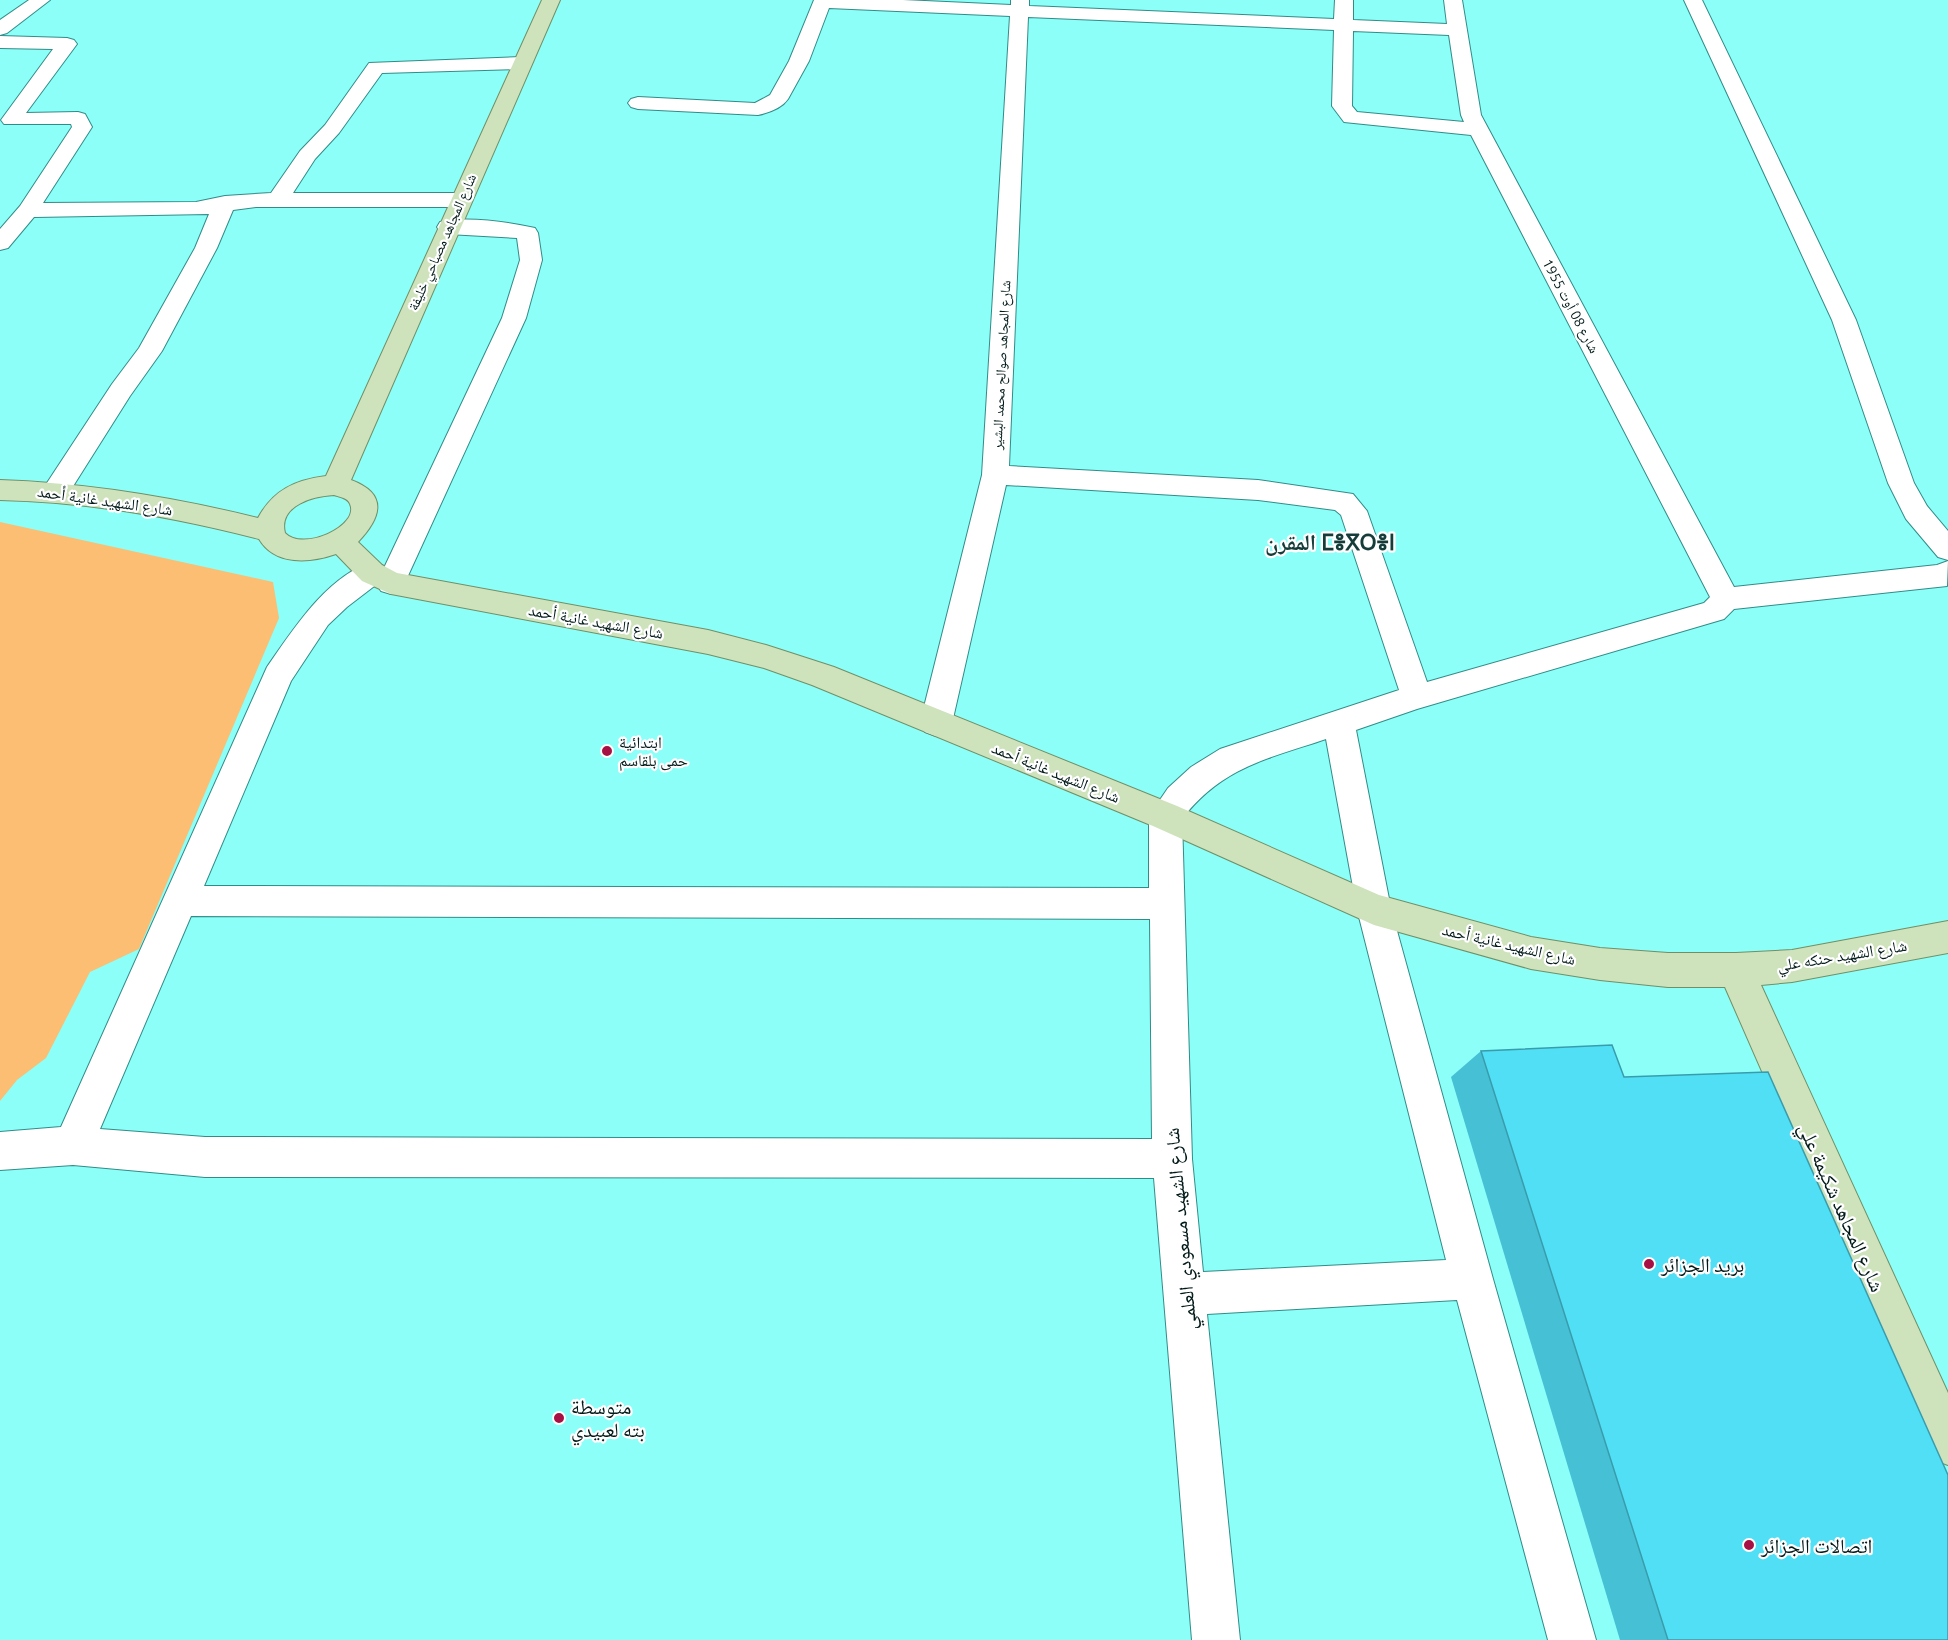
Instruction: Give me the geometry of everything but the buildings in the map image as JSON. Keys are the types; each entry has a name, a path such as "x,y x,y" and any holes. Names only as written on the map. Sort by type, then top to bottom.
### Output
{"main road":[{"name":"شارع المجاهد مصباحي خليفة","path":"336,485 448,227 551,0"},
{"path":"209,515 254,506 295,494 323,486 336,485 359,494 364,502 365,511 353,533 340,541 324,548 307,551 291,550 280,546 269,531 270,521 275,511 295,494"},
{"name":"شارع الشهيد غانية أحمد","path":"0,490 92,496 209,515"},
{"path":"209,515 269,531"},
{"path":"340,541 381,578"},
{"name":"شارع الشهيد غانية أحمد","path":"291,550 327,567 708,642 823,676 1165,816 1374,909 1463,936 1543,955 1600,964 1657,969 1736,970"},
{"name":"شارع الشهيد حنكه علي","path":"1736,970 1792,966 1948,937"},
{"name":"شارع المجاهد شكيمة علي","path":"1736,970 1948,1443"}],"street":[{"path":"0,29 40,0"},
{"path":"1344,0 1342,106 1351,118 1478,129"},
{"name":"شارع 08 أوت 1955","path":"1453,0 1472,115 1478,129 1726,599"},
{"path":"1165,816 1183,792 1198,778 1231,758 1417,697 1714,611 1726,599 1948,568 1901,483 1844,320 1693,0"},
{"path":"638,104 758,109 778,99 800,61 823,1 1181,8 1343,24 1458,30"},
{"name":"شارع المجاهد صوالح محمد البشير","path":"936,723 995,476 1019,5"},
{"path":"0,42 67,44 11,120 78,118 82,127 28,210 0,243"},
{"path":"278,200 307,155 332,129 376,67 522,63"},
{"path":"28,210 196,209 225,203 278,200 461,200"},
{"path":"55,492 150,351 206,248 225,203"},
{"path":"73,1146 278,676 318,617 337,599 381,578 514,318 531,260 527,233 488,228 448,227"},
{"path":"995,476 1258,490 1343,501 1353,511 1417,697"},
{"path":"1340,723 1374,909 1472,1280 1572,1640"},
{"name":"شارع الشهيد مسعودي العلمي","path":"1165,816 1172,1159 1216,1640"},
{"path":"179,901 1167,904"},
{"path":"0,1151 73,1146 205,1157 1172,1159"},
{"path":"1186,1294 1472,1280"}],"shaded area":[{"path":"0,522 273,582 279,618 139,949 90,972 46,1058 17,1080 0,1101"}],"place":[{"name":"ابتدائية حمى بلقاسم","path":"607,751"},
{"name":"بريد الجزائر","path":"1649,1264"},
{"name":"متوسطة بته لعبيدي","path":"559,1418"},
{"name":"اتصالات الجزائر","path":"1749,1545"}],"district":[{"name":"المقرن ⵎⴻⴳⵔⴻⵏ","path":"1330,541"}]}
